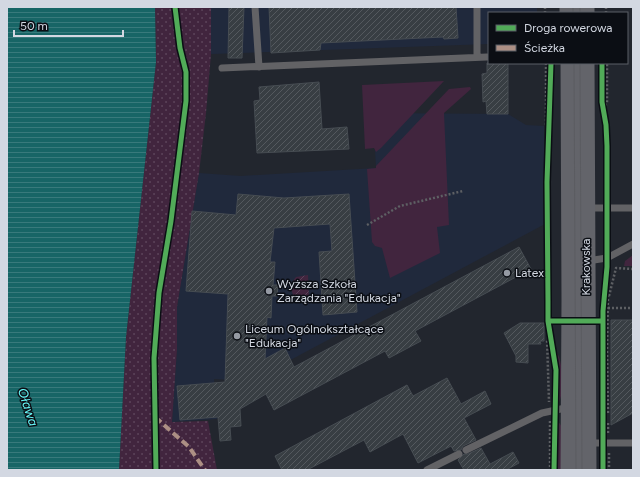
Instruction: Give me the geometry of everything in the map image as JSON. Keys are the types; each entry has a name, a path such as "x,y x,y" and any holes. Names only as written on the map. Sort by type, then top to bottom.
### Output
{"main road":[{"name":"Krakowska","path":"570,64 558,408 570,470"},
{"name":"Krakowska","path":"585,64 586,261 600,445 587,470"}],"lane":[{"path":"255,7 259,67"},
{"path":"477,7 477,56"},
{"path":"222,68 487,56"},
{"path":"586,208 633,208"},
{"path":"586,261 610,257 633,244"},
{"path":"466,450 542,413 558,408"},
{"path":"600,445 633,444"},
{"path":"427,470 459,454"}],"path":[{"path":"546,64 547,129"},
{"path":"547,129 551,64"},
{"path":"602,64 602,102 604,108"},
{"path":"604,108 607,104 607,64"},
{"path":"367,225 400,206 463,191"},
{"path":"608,414 606,331 608,296 616,268 633,269"},
{"path":"603,470 600,445 603,311 606,282"},
{"path":"608,308 633,308"},
{"path":"549,335 547,339 549,372 558,408 554,470"},
{"path":"549,335 554,352"},
{"path":"549,416 550,470"},
{"path":"608,423 608,438"},
{"path":"600,445 609,470"}],"shaded area":[{"path":"155,7 211,7 211,54 206,113 199,173 177,307 177,349 172,422 208,421 217,470 119,470 126,337 156,62"},
{"path":"211,7 537,7 537,12 488,12 488,44 211,54"},
{"path":"444,81 381,148 376,152 374,148 365,149 362,85"},
{"path":"470,87 471,89 444,113 449,225 437,227 440,253 390,278 382,248 375,246 372,242 367,169 376,168 376,166 449,89"},
{"path":"373,113 508,114 526,125 544,126 545,224 251,381 214,379 217,419 172,422 177,349 177,307 199,173 241,176 376,168"},
{"path":"633,255 633,266 624,266 625,261"},
{"path":"308,275 309,297 295,297 291,289 294,279 296,277"},
{"path":"557,353 561,362 562,377 562,392 559,402"},
{"path":"558,421 562,427 562,470 557,470"}],"water":[{"name":"Oława","path":"7,7 155,7 156,62 126,337 119,470 7,470"}],"building":[{"path":"229,7 244,7 242,58 228,58"},
{"path":"269,7 456,7 458,38 444,39 443,37 321,43 320,50 271,53"},
{"path":"487,63 508,64 508,114 487,114 486,101 483,102 482,74 487,73"},
{"path":"319,82 322,129 347,127 349,149 257,153 254,101 260,100 259,87"},
{"path":"238,194 284,198 349,194 357,312 323,315 319,252 332,251 330,224 274,228 270,262 275,262 273,285 278,285 277,296 272,296 271,318 267,317 265,359 285,348 294,367 519,247 531,269 415,331 421,341 389,358 385,351 274,410 266,394 240,409 241,426 230,427 231,440 220,441 218,417 180,420 177,386 225,382 228,294 186,291 192,211 236,215"},
{"path":"611,320 633,320 633,413 611,425"},
{"path":"520,323 544,323 544,341 540,341 541,344 528,344 528,363 516,362 516,356 504,333"},
{"path":"447,378 461,404 485,391 491,404 464,418 476,440 463,446 461,450 454,451 451,446 418,463 403,434 370,452 364,440 307,470 282,470 275,456 407,385 413,396"},
{"path":"481,448 490,464 513,452 519,463 506,470 464,470 458,460 464,454 468,454"}],"tram line":[{"path":"573,7 573,12"},
{"path":"580,7 580,12"},
{"path":"574,64 576,470"},
{"path":"580,64 582,470"}],"marked path":[{"path":"155,417 189,447 205,470"}],"cycle path":[{"path":"156,470 154,358 159,293 171,221 186,101 186,72 180,48 175,7"},
{"path":"551,64 547,182 548,321 556,370 554,470"},
{"path":"602,64 602,102 606,125 607,146 607,267 603,311 603,470"},
{"path":"548,321 603,321"}],"place":[{"name":"Latex","path":"507,273"},
{"name":"Wyższa Szkoła Zarządzania \"Edukacja\"","path":"269,291"},
{"name":"Liceum Ogólnokształcące \"Edukacja\"","path":"237,336"}]}
